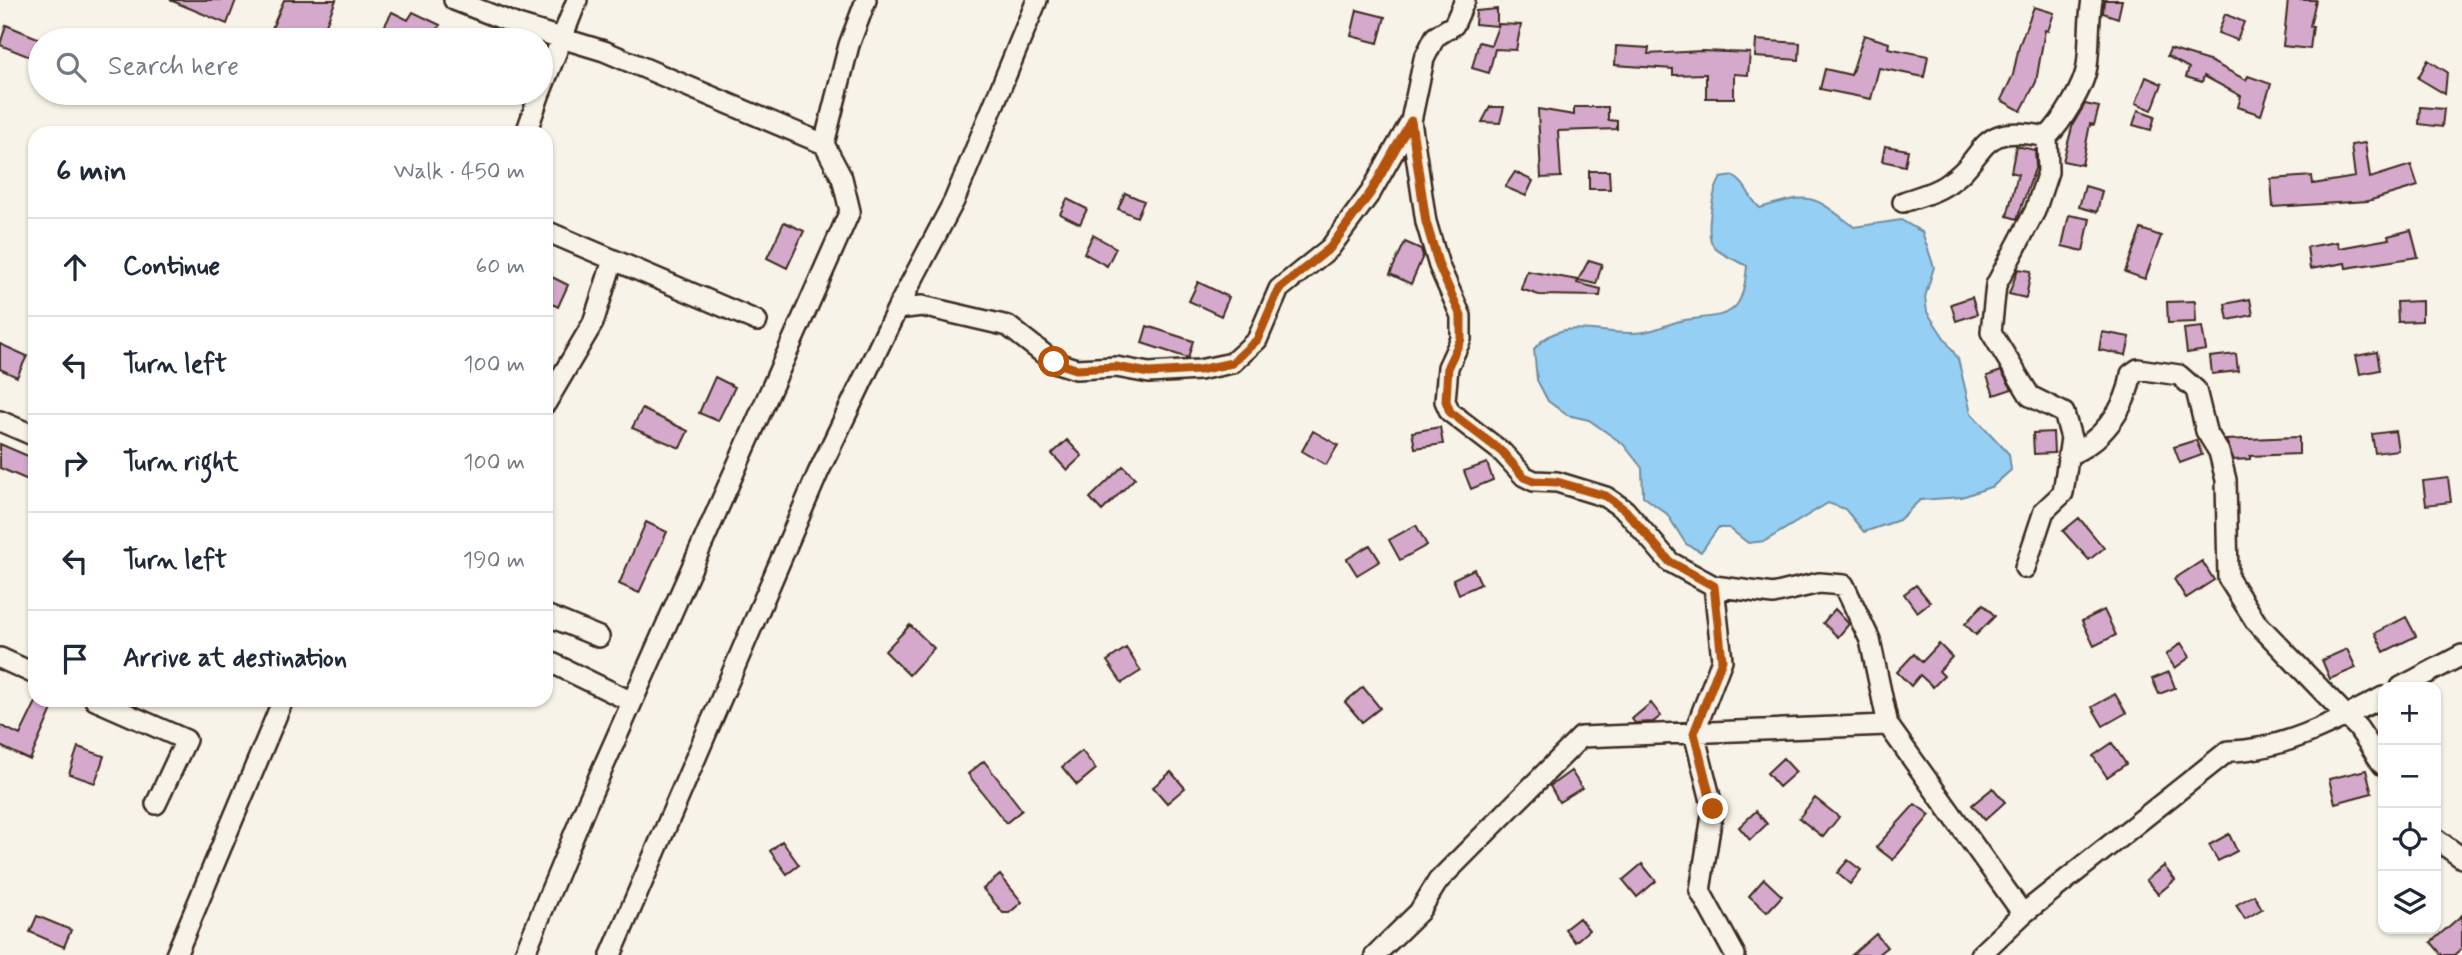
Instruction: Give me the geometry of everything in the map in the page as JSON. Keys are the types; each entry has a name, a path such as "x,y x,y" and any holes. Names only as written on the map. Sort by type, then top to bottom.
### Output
{"street":[{"path":"454,0 529,28"},
{"path":"553,56 577,0"},
{"path":"824,144 849,45 866,0"},
{"path":"611,955 813,486 897,309 954,201 1037,0"},
{"path":"897,309 922,306 1008,326 1054,362 1076,369 1116,367 1149,373 1199,370 1232,363 1257,340 1279,289 1330,248 1371,192 1411,121 1424,60 1436,37 1454,25 1465,0"},
{"path":"2025,568 2044,511 2063,493 2071,438 2064,413 2030,396 1991,332 1996,285 2035,211 2048,172 2047,137 2062,122 2087,68 2087,27 2092,0"},
{"path":"524,955 632,702 850,211 842,178 824,144 627,60 553,37"},
{"path":"528,126 536,105"},
{"path":"1411,121 1426,222 1439,266 1461,316 1461,339 1448,366 1446,401 1450,412 1502,452 1524,477 1534,481 1557,482 1606,496 1625,510 1670,562 1714,586 1773,594 1819,583 1843,585 1870,640 1888,725 2023,914"},
{"path":"1903,202 1943,187 1962,171 1988,139 2023,132 2047,137"},
{"path":"553,234 757,321"},
{"path":"553,391 593,323 613,260"},
{"path":"2068,455 2085,449 2103,432 2129,393 2130,374 2138,369 2179,375 2196,390 2206,430 2219,452 2226,480 2228,578 2256,622 2358,728 2378,758"},
{"path":"0,421 28,433"},
{"path":"1714,586 1722,660 1694,733 1713,809 1700,891 1735,955"},
{"path":"553,618 599,637"},
{"path":"2411,682 2462,655"},
{"path":"0,658 28,671"},
{"path":"553,663 632,702"},
{"path":"1980,955 2023,914 2228,751 2255,751 2345,717 2378,699"},
{"path":"111,707 186,740 156,804"},
{"path":"176,955 280,707"},
{"path":"1375,955 1419,912 1438,881 1581,737 1888,725"},
{"path":"2441,843 2462,858"}],"water":[{"path":"1733,176 1760,208 1791,200 1811,200 1829,208 1854,227 1901,220 1922,232 1934,267 1925,297 1927,312 1958,359 1971,413 2009,454 2011,470 1993,486 1962,497 1920,500 1899,520 1864,532 1845,509 1828,503 1765,541 1748,543 1729,528 1718,528 1701,552 1686,544 1667,514 1643,496 1642,468 1623,444 1589,420 1567,415 1548,401 1537,380 1534,349 1546,338 1572,329 1644,332 1680,321 1723,314 1737,305 1745,283 1747,266 1717,250 1711,241 1710,233 1711,212 1718,184 1721,178"}],"building":[{"path":"170,0 236,0 227,24"},
{"path":"284,0 336,0 324,28 272,28"},
{"path":"2104,0 2122,0 2118,18 2103,13"},
{"path":"2288,0 2316,0 2310,26 2313,26 2310,49 2283,46"},
{"path":"2034,7 2054,13 2048,31 2045,30 2036,82 2021,111 2001,100 2013,75 2019,46"},
{"path":"1497,9 1497,26 1475,24 1476,11"},
{"path":"1357,10 1385,17 1378,43 1351,36"},
{"path":"392,12 408,20 413,12 440,25 438,28 383,28"},
{"path":"2225,14 2244,22 2237,40 2218,33"},
{"path":"1499,24 1521,25 1516,50 1495,49 1489,73 1472,68 1479,42 1491,45"},
{"path":"6,25 28,34 28,56 0,45"},
{"path":"1864,35 1889,43 1888,48 1928,56 1924,77 1879,68 1871,99 1820,89 1825,69 1851,75"},
{"path":"1756,40 1800,43 1799,60 1755,57"},
{"path":"1616,46 1649,48 1648,54 1702,51 1750,53 1748,75 1734,74 1734,98 1706,98 1706,74 1673,75 1673,69 1615,65"},
{"path":"2170,49 2212,62 2246,80 2248,76 2271,84 2261,115 2238,107 2241,96 2204,76 2202,82 2186,77 2189,68 2167,56"},
{"path":"2428,60 2447,72 2445,94 2418,78"},
{"path":"2146,77 2162,84 2152,110 2136,103"},
{"path":"2085,104 2099,107 2094,125 2090,124 2082,165 2063,161 2073,124"},
{"path":"1490,107 1504,107 1500,123 1482,122"},
{"path":"1574,107 1608,107 1608,120 1617,121 1617,129 1558,131 1561,177 1541,178 1538,109 1574,115"},
{"path":"2420,107 2444,109 2442,127 2419,124"},
{"path":"2138,110 2155,116 2151,130 2133,125"},
{"path":"2365,143 2370,178 2411,165 2418,186 2368,201 2273,207 2271,179 2312,176 2313,184 2355,177 2351,145"},
{"path":"1885,146 1908,150 1905,166 1882,161"},
{"path":"2016,146 2035,150 2036,166 2017,219 2007,216 2018,174 2011,172"},
{"path":"1589,171 1609,171 1610,189 1589,189"},
{"path":"1515,172 1533,181 1526,196 1505,187"},
{"path":"2085,186 2102,191 2097,212 2079,207"},
{"path":"1125,193 1144,201 1137,217 1118,209"},
{"path":"1067,199 1087,209 1080,224 1060,214"},
{"path":"2069,215 2090,219 2083,251 2062,246"},
{"path":"784,222 804,231 787,268 767,258"},
{"path":"2141,229 2161,236 2145,279 2125,272"},
{"path":"2411,230 2418,257 2346,268 2345,263 2310,269 2307,247 2337,242 2339,248 2389,239 2388,236"},
{"path":"1093,235 1116,248 1107,266 1084,253"},
{"path":"1405,242 1421,249 1423,256 1411,284 1390,274"},
{"path":"1589,260 1602,264 1596,284 1578,280"},
{"path":"2018,269 2031,271 2026,298 2009,294"},
{"path":"1527,271 1578,280 1577,283 1601,289 1600,296 1539,295 1521,289"},
{"path":"553,278 568,285 558,307 553,304"},
{"path":"1198,282 1229,297 1221,316 1189,301"},
{"path":"1972,297 1977,314 1956,321 1951,304"},
{"path":"2250,299 2253,315 2228,320 2225,304"},
{"path":"2195,301 2196,322 2168,323 2167,302"},
{"path":"2422,301 2422,321 2398,322 2397,302"},
{"path":"1147,326 1193,341 1188,358 1142,343"},
{"path":"2202,327 2206,350 2187,353 2184,329"},
{"path":"2102,332 2130,337 2126,355 2099,350"},
{"path":"0,344 27,356 17,377 0,369"},
{"path":"2377,352 2380,370 2360,374 2356,356"},
{"path":"2236,354 2238,371 2212,374 2210,357"},
{"path":"2001,371 2012,389 1994,395 1987,376"},
{"path":"715,377 735,387 718,421 699,413"},
{"path":"642,409 688,431 680,448 632,428"},
{"path":"1440,427 1443,444 1415,448 1412,432"},
{"path":"1313,431 1338,445 1326,465 1302,451"},
{"path":"2395,431 2398,450 2375,453 2372,434"},
{"path":"2053,432 2054,453 2034,454 2033,433"},
{"path":"2299,437 2299,454 2250,456 2250,459 2234,460 2226,440"},
{"path":"1067,440 1082,456 1067,470 1052,454"},
{"path":"2196,440 2202,455 2180,463 2174,447"},
{"path":"0,444 28,456 28,480 0,468"},
{"path":"1487,463 1493,480 1471,489 1464,471"},
{"path":"1123,466 1135,478 1102,511 1090,498"},
{"path":"2448,478 2451,502 2426,505 2423,481"},
{"path":"2079,518 2104,548 2089,560 2063,531"},
{"path":"646,522 667,532 639,593 619,584"},
{"path":"1416,525 1427,545 1400,560 1389,540"},
{"path":"1370,545 1380,561 1357,575 1347,559"},
{"path":"2202,561 2214,580 2186,598 2174,579"},
{"path":"1474,569 1481,584 1459,594 1453,579"},
{"path":"1916,585 1930,602 1917,612 1904,594"},
{"path":"1983,604 1995,616 1976,635 1965,624"},
{"path":"1835,609 1849,624 1838,637 1823,623"},
{"path":"2104,610 2116,635 2094,646 2082,621"},
{"path":"2406,617 2416,636 2384,652 2375,633"},
{"path":"910,625 934,648 909,675 885,651"},
{"path":"2181,643 2190,657 2175,668 2166,655"},
{"path":"1939,644 1952,657 1939,671 1944,676 1933,687 1920,675 1911,686 1897,672 1914,654 1922,662"},
{"path":"1126,648 1141,671 1122,683 1107,661"},
{"path":"2347,649 2356,668 2330,679 2322,660"},
{"path":"2169,672 2175,688 2159,694 2152,679"},
{"path":"1363,687 1380,708 1362,722 1345,702"},
{"path":"2115,694 2126,713 2103,726 2092,707"},
{"path":"1651,703 1661,716 1653,722 1635,723 1632,719"},
{"path":"34,707 53,707 30,760 0,746 0,725 20,735"},
{"path":"2112,743 2126,764 2107,777 2093,756"},
{"path":"78,747 104,756 95,783 69,774"},
{"path":"1082,751 1096,769 1077,785 1062,767"},
{"path":"1783,758 1796,772 1779,787 1767,773"},
{"path":"984,761 1022,810 1006,823 968,774"},
{"path":"2366,770 2372,793 2335,803 2329,779"},
{"path":"1571,771 1582,788 1559,802 1550,786"},
{"path":"1171,772 1185,788 1167,803 1153,787"},
{"path":"1993,788 2005,802 1985,820 1972,805"},
{"path":"1815,798 1839,817 1823,837 1799,818"},
{"path":"1915,804 1930,815 1893,860 1876,847"},
{"path":"1756,811 1767,824 1750,840 1739,827"},
{"path":"2229,834 2237,851 2218,861 2209,845"},
{"path":"782,841 799,865 787,874 770,851"},
{"path":"1848,860 1861,870 1850,884 1837,873"},
{"path":"1642,864 1656,881 1637,897 1623,880"},
{"path":"2164,866 2175,880 2158,894 2146,880"},
{"path":"1000,875 1022,902 1009,913 1003,913 983,889"},
{"path":"1764,879 1782,896 1767,912 1749,896"},
{"path":"2254,895 2262,909 2245,919 2236,905"},
{"path":"2462,915 2462,948 2454,955 2442,955 2431,942"},
{"path":"37,916 71,930 64,947 30,932"},
{"path":"1579,918 1589,930 1575,942 1565,929"},
{"path":"1876,934 1887,947 1877,955 1852,955"}],"route":[{"path":"1054,362 1076,369 1116,367 1149,373 1199,370 1232,363 1257,340 1279,289 1330,248 1371,192 1411,121 1426,222 1439,266 1461,316 1461,339 1448,366 1446,401 1450,412 1458,421 1502,452 1524,477 1534,481 1557,482 1606,496 1625,510 1670,562 1714,586 1722,660 1694,733 1713,809"}]}
